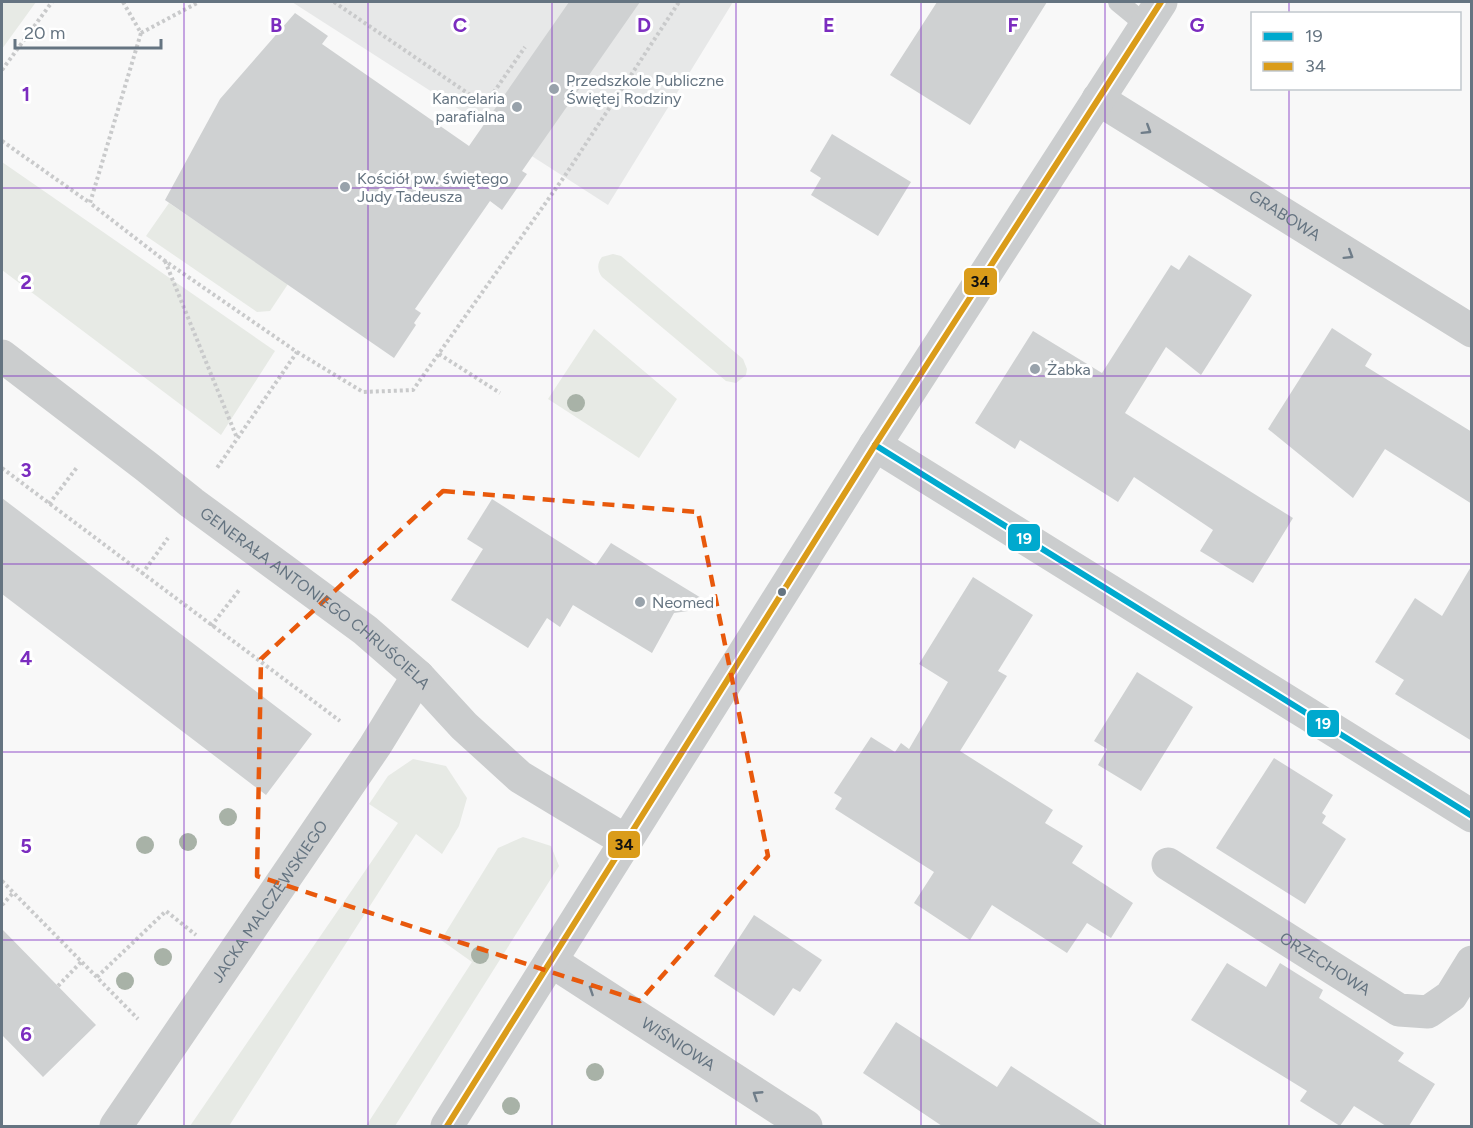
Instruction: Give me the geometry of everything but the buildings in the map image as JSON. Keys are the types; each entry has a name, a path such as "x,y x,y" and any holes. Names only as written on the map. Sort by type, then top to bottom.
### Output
{"street":[{"path":"447,1126 875,446 1153,13"},
{"name":"GRABOWA","path":"1098,99 1472,331"},
{"name":"GENERAŁA ANTONIEGO CHRUŚCIELA","path":"2,356 192,503 365,630 418,676 464,726 520,777 626,841"},
{"path":"875,446 1472,816"},
{"name":"JACKA MALCZEWSKIEGO","path":"117,1126 375,746 418,676"},
{"name":"ORZECHOWA","path":"1168,864 1399,1010 1428,1012 1451,996 1472,962"},
{"name":"WIŚNIOWA","path":"551,961 806,1126"}],"lane":[{"path":"1118,2 1153,13"}],"path":[{"path":"2,70 52,2"},
{"path":"123,2 141,33"},
{"path":"90,203 141,33 199,2"},
{"path":"334,2 485,105 525,47"},
{"path":"2,141 90,203 165,261 297,352 363,392 413,390 564,177 679,2"},
{"path":"165,261 237,438"},
{"path":"142,574 297,352"},
{"path":"439,354 500,393"},
{"path":"49,504 80,463"},
{"path":"2,468 375,746"},
{"path":"211,626 241,588"},
{"path":"2,880 168,1049"},
{"path":"2,905 13,893"},
{"path":"97,977 166,910 204,941"},
{"path":"58,987 81,962"}],"highlighted area":[{"path":"443,491 698,512 768,856 640,1001 257,876 261,659"}],"shaded area":[{"path":"2,2 36,2 2,49"},
{"name":"Przedszkole Publiczne Świętej Rodziny","path":"292,2 733,2 608,205"},
{"path":"2,162 275,351 221,435 2,270"},
{"path":"169,203 288,284 270,311 257,312 146,236"},
{"path":"613,254 621,256 743,359 747,369 746,375 736,383 726,381 602,277 598,264 602,257"},
{"path":"594,329 677,399 639,458 548,399"},
{"path":"413,759 446,766 467,798 459,826 442,854 416,834 229,1126 190,1126 398,823 369,804 388,776"},
{"path":"523,837 551,846 559,866 395,1126 366,1126 472,962 441,940 498,848"}],"transit line":[{"name":"34","path":"447,1126 875,445 1161,2"},
{"name":"19","path":"875,445 1472,816"}],"place":[{"name":"Przedszkole Publiczne Świętej Rodziny","path":"554,89"},
{"name":"Kancelaria parafialna","path":"517,107"},
{"name":"Kościół pw. świętego Judy Tadeusza","path":"345,187"},
{"name":"Żabka","path":"1035,369"},
{"name":"Neomed","path":"640,602"}]}
